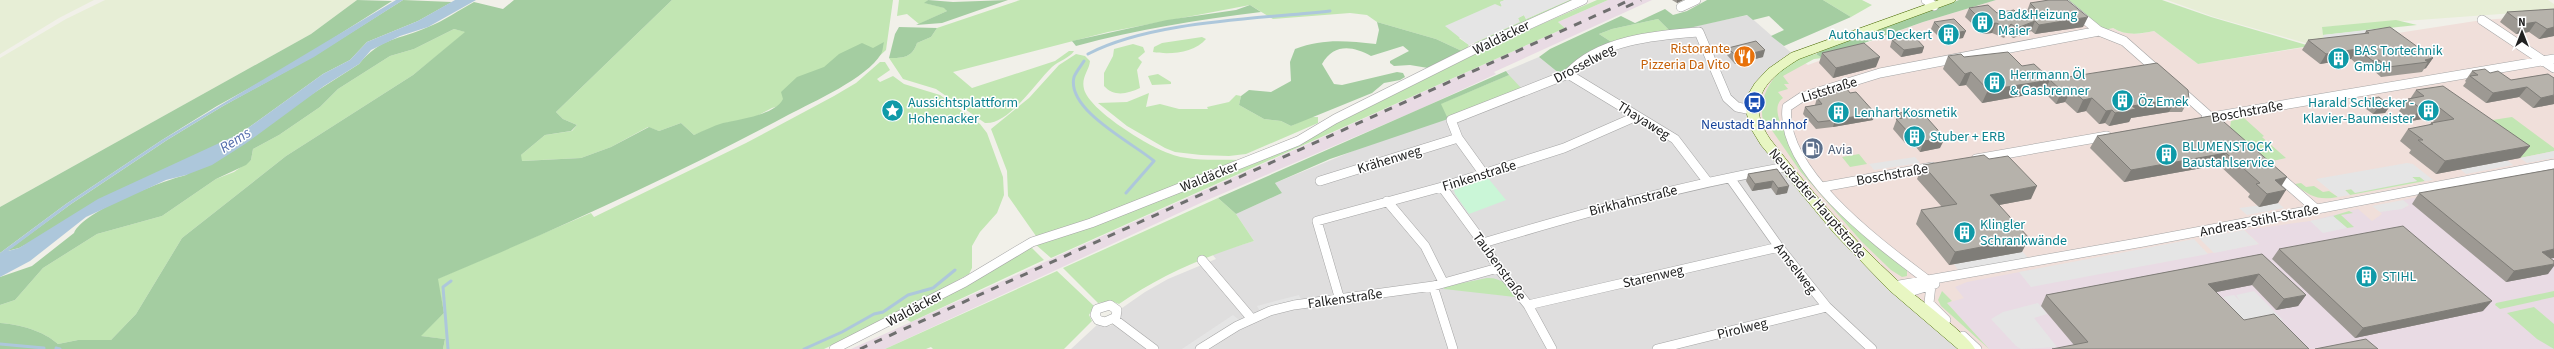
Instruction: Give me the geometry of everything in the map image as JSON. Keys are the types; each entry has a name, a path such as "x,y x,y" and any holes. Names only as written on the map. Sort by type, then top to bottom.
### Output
{"street":[{"name":"Waldäcker","path":"834,349 964,282 1032,242 1091,223 1298,141 1335,119 1477,48 1583,0"},
{"path":"1681,7 1696,0"},
{"path":"1752,110 1757,90 1763,81 1782,63 1795,56 1930,3 1950,0"},
{"path":"2061,0 2099,31"},
{"path":"2482,20 2554,68"},
{"name":"Liststraße","path":"1929,286 1868,234 1822,187 1796,153 1789,131 1787,114 1787,108 1792,101 1846,83 1955,56 2099,31 2112,34 2171,82 2210,117"},
{"name":"Drosselweg","path":"1458,138 1451,120 1568,74 1572,66 1613,45 1699,32 1727,98 1736,107 1752,110"},
{"name":"Boschstraße","path":"2194,120 2554,59"},
{"name":"Thayaweg","path":"1568,74 1675,139 1707,181"},
{"name":"Neustadter Hauptstraße","path":"1752,110 1758,129 1814,202 1898,290 1968,349"},
{"name":"Finkenstraße","path":"1340,300 1317,221 1442,187 1564,148 1637,116"},
{"path":"2210,117 2228,132"},
{"path":"1967,161 2116,134"},
{"path":"1458,138 1484,174"},
{"name":"Krähenweg","path":"1320,181 1458,138"},
{"name":"Andreas-Stihl-Straße","path":"1898,290 1929,286 1963,275 2554,164"},
{"name":"Boschstraße","path":"1822,187 1943,165"},
{"name":"Birkhahnstraße","path":"1483,243 1596,209 1707,181 1786,167"},
{"path":"2269,168 2316,209"},
{"name":"Amselweg","path":"1730,178 1779,247 1827,307 1872,349"},
{"name":"Taubenstraße","path":"1442,187 1483,243 1498,268 1528,305 1552,349"},
{"path":"1387,201 1425,246 1438,284 1453,349"},
{"name":"Starenweg","path":"1528,305 1779,247"},
{"path":"1202,260 1252,319"},
{"name":"Falkenstraße","path":"1200,349 1252,319 1270,311 1294,305 1340,300 1438,284 1498,268"},
{"path":"1929,286 1929,303 1933,309 1977,349"},
{"name":"Pirolweg","path":"1657,349 1827,307"},
{"path":"1114,319 1154,349"}],"shaded area":[{"path":"1505,0 1569,0 1526,19 1524,15 1518,18 1520,22 1469,45 1445,26 1495,4 1502,7 1500,2"},
{"path":"1608,0 1652,0 1494,72 1496,74 1418,110 1205,201 885,349 851,349 1565,28 1558,22"},
{"path":"1996,0 2061,0 2120,32 2138,34 2154,31 2198,64 2482,20 2554,15 2554,349 1968,349 1894,286 1758,129 1757,90 1795,56 1808,65 1923,22"},
{"path":"1748,15 1795,56 1968,349 1071,349 1098,324 1110,326 1119,321 1122,308 1145,292 1168,279 1216,259 1212,254 1254,241 1236,214 1282,193 1275,183 1370,144 1509,74 1506,71 1539,57 1560,74 1574,62 1613,43"},
{"path":"2383,28 2388,32 2325,42 2323,35"},
{"path":"2554,151 2554,158 2527,163 2520,158"},
{"path":"1915,157 1920,163 1874,170 1869,164"},
{"path":"2507,160 2513,165 2466,174 2460,169"},
{"path":"2407,163 2413,164 2433,180 2425,181 2420,177 2412,177 2417,181 2355,193 2351,189 2345,190 2350,195 2338,197 2316,179"},
{"path":"2554,172 2554,349 1989,349 1947,303 1964,298 1955,287 1967,282 2041,268 2054,282 2163,262 2259,244 2245,230 2310,221 2358,209 2372,221 2382,214 2380,212 2409,206 2403,200"},
{"path":"2403,200 2409,205 2402,209 2380,212 2372,206"},
{"path":"2278,203 2284,208 2247,215 2239,208"},
{"path":"2333,216 2347,228 2323,233 2310,221"},
{"path":"2244,230 2259,244 2214,253 2199,238"},
{"path":"2194,239 2208,254 2031,287 2019,272"},
{"path":"2022,251 2028,258 1958,270 1954,264"},
{"path":"2254,291 2283,320 2241,328 2221,308 2231,305 2223,297 2234,295 2240,301 2236,295"},
{"path":"1299,295 1301,300 1260,311 1257,306"},
{"path":"2038,303 2047,314 2034,318 2057,347 2021,349 2016,346 1991,319 2003,312"},
{"path":"1233,315 1239,320 1193,349 1182,349"}],"green space":[{"path":"0,0 94,0 59,18 0,54"},
{"path":"105,0 357,0 311,34 0,207 0,58 66,19"},
{"path":"357,0 392,1 291,65 217,106 162,140 66,204 0,253 0,207 311,34"},
{"path":"403,0 452,2 418,21 367,42 350,60 323,74 241,133 19,248 7,251 71,204 167,140 223,106 314,56"},
{"path":"514,0 672,0 556,112 563,119 577,125 571,131 545,135 521,155 522,161 581,158 611,147 649,127 659,131 681,123 694,135 723,123 756,116 773,109 779,104 783,99 781,92 797,77 824,67 839,54 862,43 873,48 884,42 882,53 874,63 864,72 839,89 659,181 527,241 438,279 444,313 421,336 445,339 443,349 0,349 0,323 31,329 46,335 58,344 78,340 111,340 136,314 182,238 286,156 413,75 465,32 454,29 414,49 390,56 338,89 320,107 279,135 253,149 251,160 246,165 216,179 162,216 97,234 43,268 15,300 0,305 0,277 32,266 74,233 80,224 107,207 142,190 186,175 359,64 367,55 383,44 434,25 474,2 503,9"},
{"path":"672,0 893,0 886,50 862,72 839,88 772,108 755,117 722,124 694,135 681,123 659,131 648,127 611,147 581,158 521,161 521,155 545,135 572,131 577,125 563,119 556,112"},
{"path":"899,0 928,0 925,3 945,8 947,11 919,24 907,14 897,16"},
{"path":"928,0 953,2 1008,0 942,23 916,25 947,11 944,8 924,3"},
{"path":"1020,0 1505,0 1500,2 1502,6 1459,38 1469,45 1464,52 1436,39 1377,22 1367,15 1350,13 1273,19 1250,5 1108,32 953,72 972,88 1055,61 1069,51 1074,51 1070,56 1052,67 1013,110 994,122 985,123 936,89 903,79 889,58 899,58 910,54 917,43 931,37 937,28"},
{"path":"1569,0 1576,0 1480,43 1474,43 1519,22 1518,18 1524,15 1526,19"},
{"path":"1597,0 1608,0 1558,22 1565,28 1051,258 1035,244 1253,164 1299,144 1336,122 1477,52"},
{"path":"1707,0 1823,0 1851,17 1784,46 1771,36 1784,30 1769,16 1753,20 1747,15 1671,32 1658,19 1612,29 1599,34 1613,43 1574,62 1560,74 1539,57 1550,49 1621,16 1635,23 1665,9 1673,15 1687,11"},
{"path":"1823,0 1862,0 1872,5 1851,17"},
{"path":"1959,0 1996,0 1923,22 1822,58 1816,54 1830,46"},
{"path":"2061,0 2162,0 2211,17 2310,46 2198,64 2154,31 2128,33 2118,31 2113,28 2099,31"},
{"path":"2167,0 2548,0 2554,4 2554,10 2322,27 2325,42 2309,44 2214,17"},
{"path":"1250,5 1261,12 1168,26 1076,46 1072,41 1167,20 1236,10"},
{"path":"1658,19 1671,32 1613,43 1599,34 1612,29"},
{"path":"2396,20 2417,25 2323,35 2322,27"},
{"path":"1377,22 1436,39 1464,52 1428,68 1410,65 1394,66 1390,63 1390,61 1409,51 1403,46 1371,56 1357,50 1344,48 1332,52 1322,64 1334,84 1342,85 1397,72 1403,73 1405,77 1400,80 1384,83 1372,93 1291,126 1281,121 1264,119 1239,105 1241,96 1249,90 1271,92 1291,81 1290,62 1295,49 1316,43 1335,41 1376,44 1379,30"},
{"path":"899,27 937,28 931,37 917,43 910,54 899,58 889,58 895,34"},
{"path":"454,29 466,32 413,75 286,156 182,238 136,314 111,340 78,340 58,344 46,335 31,329 0,323 0,305 15,300 43,268 97,234 162,216 216,179 234,172 251,160 253,149 279,135 320,107 338,89 390,56 414,49"},
{"path":"1202,37 1206,39 1201,44 1189,50 1174,53 1153,52 1154,47 1162,43"},
{"path":"1133,44 1143,47 1145,52 1138,58 1142,62 1137,70 1140,88 1126,93 1112,92 1104,86 1104,73 1113,56 1114,49"},
{"path":"1076,54 1085,56 1090,61 1083,85 1088,97 1096,107 1120,126 1147,143 1176,156 1203,160 1240,160 1121,209 1036,236 1008,196 1007,171 991,129 1029,98 1059,65"},
{"path":"1816,54 1822,58 1814,59 1783,76 1789,84 1784,84 1788,89 1778,92 1783,98 1780,100 1778,106 1780,122 1763,121 1762,109 1764,98 1768,87 1775,77 1793,62"},
{"path":"880,62 885,62 890,70 877,79 880,82 893,76 904,84 940,95 980,124 987,133 1003,177 1004,195 997,213 980,232 972,246 972,268 969,274 885,320 824,349 443,349 445,339 420,336 444,313 437,279 591,213 594,217 746,143 856,83"},
{"path":"1506,71 1509,75 1441,104 1448,119 1330,159 1275,183 1282,193 1236,214 1218,198"},
{"path":"1158,74 1171,82 1171,84 1152,85 1148,76"},
{"path":"1509,75 1522,89 1448,119 1440,104"},
{"path":"1149,93 1146,107 1160,104 1179,109 1208,109 1207,107 1229,102 1236,95 1241,96 1239,105 1264,119 1281,121 1291,126 1310,117 1318,117 1318,123 1246,154 1229,156 1175,152 1165,148 1127,126 1098,103 1127,102"},
{"path":"2512,117 2554,148 2554,151 2520,158 2473,123"},
{"path":"2244,118 2264,136 2262,137 2286,158 2268,162 2230,128 2231,121"},
{"path":"1770,124 1782,125 1799,163 1907,270 1907,276 1902,277 1891,270 1862,242 1800,171 1769,126"},
{"path":"1859,154 1867,164 1850,167 1842,157"},
{"path":"2412,177 2420,177 2425,181 2350,195 2345,190 2417,181"},
{"path":"1488,178 1506,200 1469,214 1455,194 1454,190"},
{"path":"2301,183 2306,187 2314,186 2323,192 2329,191 2338,197 2320,198 2305,192 2295,184"},
{"path":"1218,198 1236,214 1254,241 1184,267 1151,284 1119,304 1111,301 1098,303 1063,268"},
{"path":"2349,211 2353,213 2341,215 2354,227 2347,228 2333,216"},
{"path":"1030,246 1044,260 911,322 904,318"},
{"path":"1057,271 1094,306 1089,315 1092,321 1064,349 933,349 931,347 926,349 885,349"},
{"path":"1487,278 1500,280 1508,285 1515,297 1444,289 1443,287"},
{"path":"1942,291 1952,301 1947,303 1989,349 1941,306 1938,300"},
{"path":"2554,291 2554,297 2500,309 2495,305 2496,303"},
{"path":"2534,307 2554,324 2554,349 2537,339 2507,313"}],"water":[{"name":"Rems","path":"396,0 403,0 314,57 223,106 167,140 71,204 8,251 19,248 98,199 241,133 323,74 350,60 367,42 418,21 455,0 476,0 428,27 400,36 371,50 359,64 324,86 245,144 212,165 186,175 166,180 86,217 30,261 0,277 0,253 66,204 162,140"}],"building":[{"path":"2049,0 2067,0 2088,17 2039,25 2035,21 2017,28 2011,24 2008,28 1996,23 1986,25 1969,8 1988,5 1997,13 2014,10 2017,13 2037,10 2030,3"},
{"path":"2554,9 2554,27 2547,29 2536,22 2523,24 2507,12"},
{"path":"1954,19 1966,31 1946,34 1934,22"},
{"path":"2390,27 2433,58 2425,60 2428,62 2388,67 2379,60 2373,61 2357,49 2326,54 2308,40 2369,33 2366,31"},
{"path":"1914,36 1924,47 1904,50 1892,40"},
{"path":"1756,41 1765,50 1737,57 1728,48"},
{"path":"1864,43 1880,57 1836,68 1822,53"},
{"path":"2008,52 2022,66 2034,64 2047,76 2063,73 2068,77 2157,63 2188,90 2189,99 2176,99 2132,106 2136,109 2115,113 2112,110 2106,111 2092,98 2083,100 2072,89 2062,91 2050,80 1988,90 1971,72 1965,74 1948,56 1961,54 1964,57"},
{"path":"2485,69 2490,73 2498,71 2511,80 2548,74 2554,78 2554,95 2541,98 2527,87 2493,93 2470,76 2478,75 2472,71"},
{"name":"Lenhart Kosmetik","path":"1845,86 1850,93 1856,92 1875,113 1818,122 1805,107 1822,104 1817,98 1825,97 1821,92"},
{"path":"2443,86 2530,146 2445,161 2418,140 2423,140 2408,129 2454,119 2436,105 2420,108 2408,99 2424,96 2416,90"},
{"path":"2379,97 2390,106 2378,108 2367,99"},
{"path":"1920,110 1945,138 1924,141 1916,132 1909,133 1896,119 1903,118 1899,113"},
{"path":"2216,115 2287,177 2275,180 2286,190 2267,194 2256,184 2260,183 2226,153 2131,170 2097,136"},
{"path":"1984,155 1989,159 2008,156 2037,186 1990,195 2029,238 1955,252 1921,210 1957,204 1923,165"},
{"path":"1777,169 1789,186 1778,188 1773,181 1755,184 1748,174"},
{"path":"2554,169 2554,249 2542,252 2554,261 2554,264 2514,271 2419,193"},
{"name":"STIHL","path":"2403,226 2492,301 2363,328 2279,249"},
{"path":"2262,254 2306,295 2284,299 2259,274 2208,284 2244,320 2274,314 2309,349 2052,349 2088,342 2046,295"},
{"path":"2366,339 2378,349 2315,349"}],"waterway":[{"path":"1088,54 1114,43 1142,34 1173,28 1238,19 1330,11"},
{"path":"1084,61 1074,77 1074,89 1080,102 1103,125 1154,161 1126,193"},
{"path":"804,349 842,332 874,314 883,312 908,295 933,288 955,270"},
{"path":"448,349 443,287 451,281"},
{"path":"0,344 44,348"},
{"path":"56,348 60,349"}],"railway":[{"path":"860,349 1630,0"},
{"path":"1626,7 1641,0"}],"place":[{"name":"Bad&Heizung Maier","path":"1982,22"},
{"name":"Autohaus Deckert","path":"1948,34"},
{"name":"Ristorante Pizzeria Da Vito","path":"1745,56"},
{"name":"BAS Tortechnik GmbH","path":"2338,58"},
{"name":"Herrmann Öl & Gasbrenner","path":"1995,82"},
{"name":"Öz Emek","path":"2122,101"},
{"name":"Neustadt Bahnhof","path":"1754,102"},
{"name":"Aussichtsplattform Hohenacker","path":"892,110"},
{"name":"Harald Schlecker - Klavier-Baumeister","path":"2429,110"},
{"name":"Lenhart Kosmetik","path":"1838,112"},
{"name":"Stuber + ERB","path":"1914,136"},
{"name":"Avia","path":"1813,149"},
{"name":"BLUMENSTOCK Baustahlservice","path":"2167,154"},
{"name":"Klingler Schrankwände","path":"1964,232"},
{"name":"STIHL","path":"2366,276"}]}
